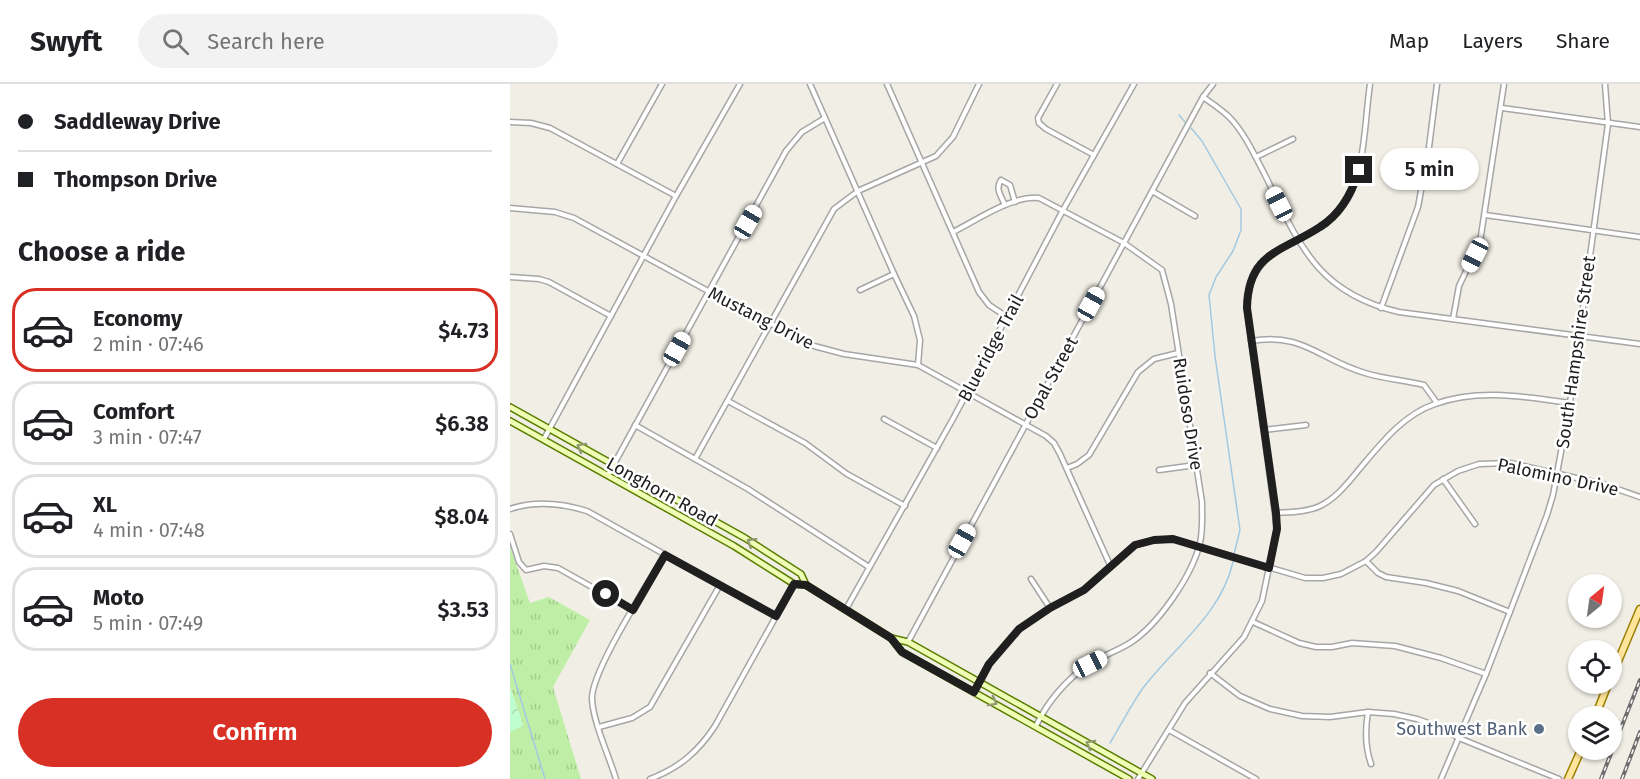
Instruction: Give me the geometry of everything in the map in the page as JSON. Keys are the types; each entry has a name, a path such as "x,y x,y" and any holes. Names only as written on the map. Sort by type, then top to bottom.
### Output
{"main road":[{"name":"Longhorn Road","path":"510,407 745,538 801,574 806,585"},
{"name":"Longhorn Road","path":"510,421 734,546 794,584 806,585 891,638 908,642 1041,716 1140,776 1152,779"},
{"path":"1622,652 1640,609"},
{"name":"Longhorn Road","path":"891,638 902,652 1130,779"},
{"path":"1568,779 1577,760"}],"street":[{"path":"617,164 662,84"},
{"path":"544,439 676,196 740,84"},
{"path":"810,84 914,316 920,340 918,364"},
{"path":"886,84 979,292 989,305 1007,318"},
{"path":"695,459 828,217 840,202 858,191 936,156 946,147 979,84"},
{"path":"1057,84 1038,118 1039,123 1094,155"},
{"name":"Blueridge Trail","path":"845,610 937,448 1063,210 1134,84"},
{"name":"Opal Street","path":"908,642 1203,97 1213,84"},
{"path":"1140,776 1185,703 1244,637 1262,601 1277,529 1247,302 1253,277 1267,257 1327,222 1341,208 1351,192 1359,170 1370,84"},
{"path":"1381,308 1418,207 1437,84"},
{"path":"1453,319 1459,286 1475,255 1485,215 1504,84"},
{"name":"South Hampshire Street","path":"1441,779 1510,612 1547,515 1558,474 1570,404 1608,124 1605,84"},
{"path":"1203,97 1232,120 1256,157 1298,240 1316,266 1334,284 1359,299 1399,312 1640,344"},
{"path":"1502,108 1640,127"},
{"path":"608,475 786,152 802,132 825,117"},
{"path":"510,122 531,123 550,128 676,196"},
{"path":"1256,157 1293,139"},
{"path":"1005,205 998,192 1000,180 1010,185 1015,202"},
{"path":"1152,191 1195,216"},
{"name":"Ruidoso Drive","path":"953,232 1005,205 1025,198 1039,198 1124,243 1162,270 1171,304 1202,502 1200,546 1179,591 1156,617 1132,641 1078,672 1058,692 1036,726"},
{"name":"Mustang Drive","path":"510,208 565,214 814,346 829,351 918,364 1047,436 1053,442 1067,468 1110,565"},
{"path":"1485,215 1640,237"},
{"path":"860,290 894,274"},
{"path":"510,277 549,282 611,316"},
{"path":"1251,341 1266,338 1289,340 1364,373 1424,385 1437,403"},
{"path":"1067,468 1089,455 1138,372 1154,359 1178,353"},
{"path":"1276,513 1303,511 1331,499 1402,423 1437,403 1493,394 1517,395 1570,404"},
{"path":"728,401 796,438 847,474 905,506"},
{"path":"884,419 937,448"},
{"path":"635,425 748,489 869,567"},
{"path":"1264,429 1306,425"},
{"name":"Palomino Drive","path":"974,692 989,664 1019,629 1050,608 1084,590 1135,545 1154,540 1173,539 1305,578 1323,578 1341,574 1366,561 1429,490 1443,479 1467,467 1492,462 1510,463 1603,484 1640,497"},
{"path":"1159,470 1196,465"},
{"path":"1443,479 1475,524"},
{"path":"510,509 521,505 544,503 575,508 599,517 776,616"},
{"path":"510,534 519,562 526,570 544,566 558,568 633,610"},
{"path":"616,779 592,700 593,685 665,555"},
{"path":"1366,561 1378,573 1386,577 1458,591 1510,612"},
{"path":"1031,579 1050,608"},
{"path":"650,779 676,767 701,746 715,726 794,584"},
{"path":"599,727 632,718 650,707 720,585"},
{"path":"1253,622 1299,643 1316,647 1332,648 1352,644 1395,646 1441,658 1486,674"},
{"path":"1210,673 1240,696 1286,713 1315,717 1368,712 1394,714 1439,727 1459,738 1559,779"},
{"path":"1368,712 1367,752 1371,764"},
{"path":"1168,730 1256,779"}],"green space":[{"path":"510,547 530,603 549,597 590,620 553,687 581,779 510,779 510,732 523,725 510,687"},
{"path":"510,687 523,725 510,732"}],"waterway":[{"path":"1179,115 1185,122"},
{"path":"1191,128 1202,141 1241,209 1241,230 1233,251 1216,277 1209,295 1215,356 1240,530 1234,554"},
{"path":"1110,743 1143,688 1195,630 1218,598 1233,562"},
{"path":"510,664 545,779"}],"railway":[{"path":"1601,779 1640,680"},
{"path":"1622,779 1640,732"}],"place":[{"name":"Southwest Bank","path":"1539,729"}],"route":[{"path":"606,594 633,610 665,555 776,616 794,584 806,585 891,638 902,652 974,692 989,664 1019,629 1033,622 1050,608 1084,590 1135,545 1164,538 1173,539 1269,568 1277,529 1276,513 1247,308 1250,285 1267,257 1320,228 1333,217 1351,192 1359,170"}]}
